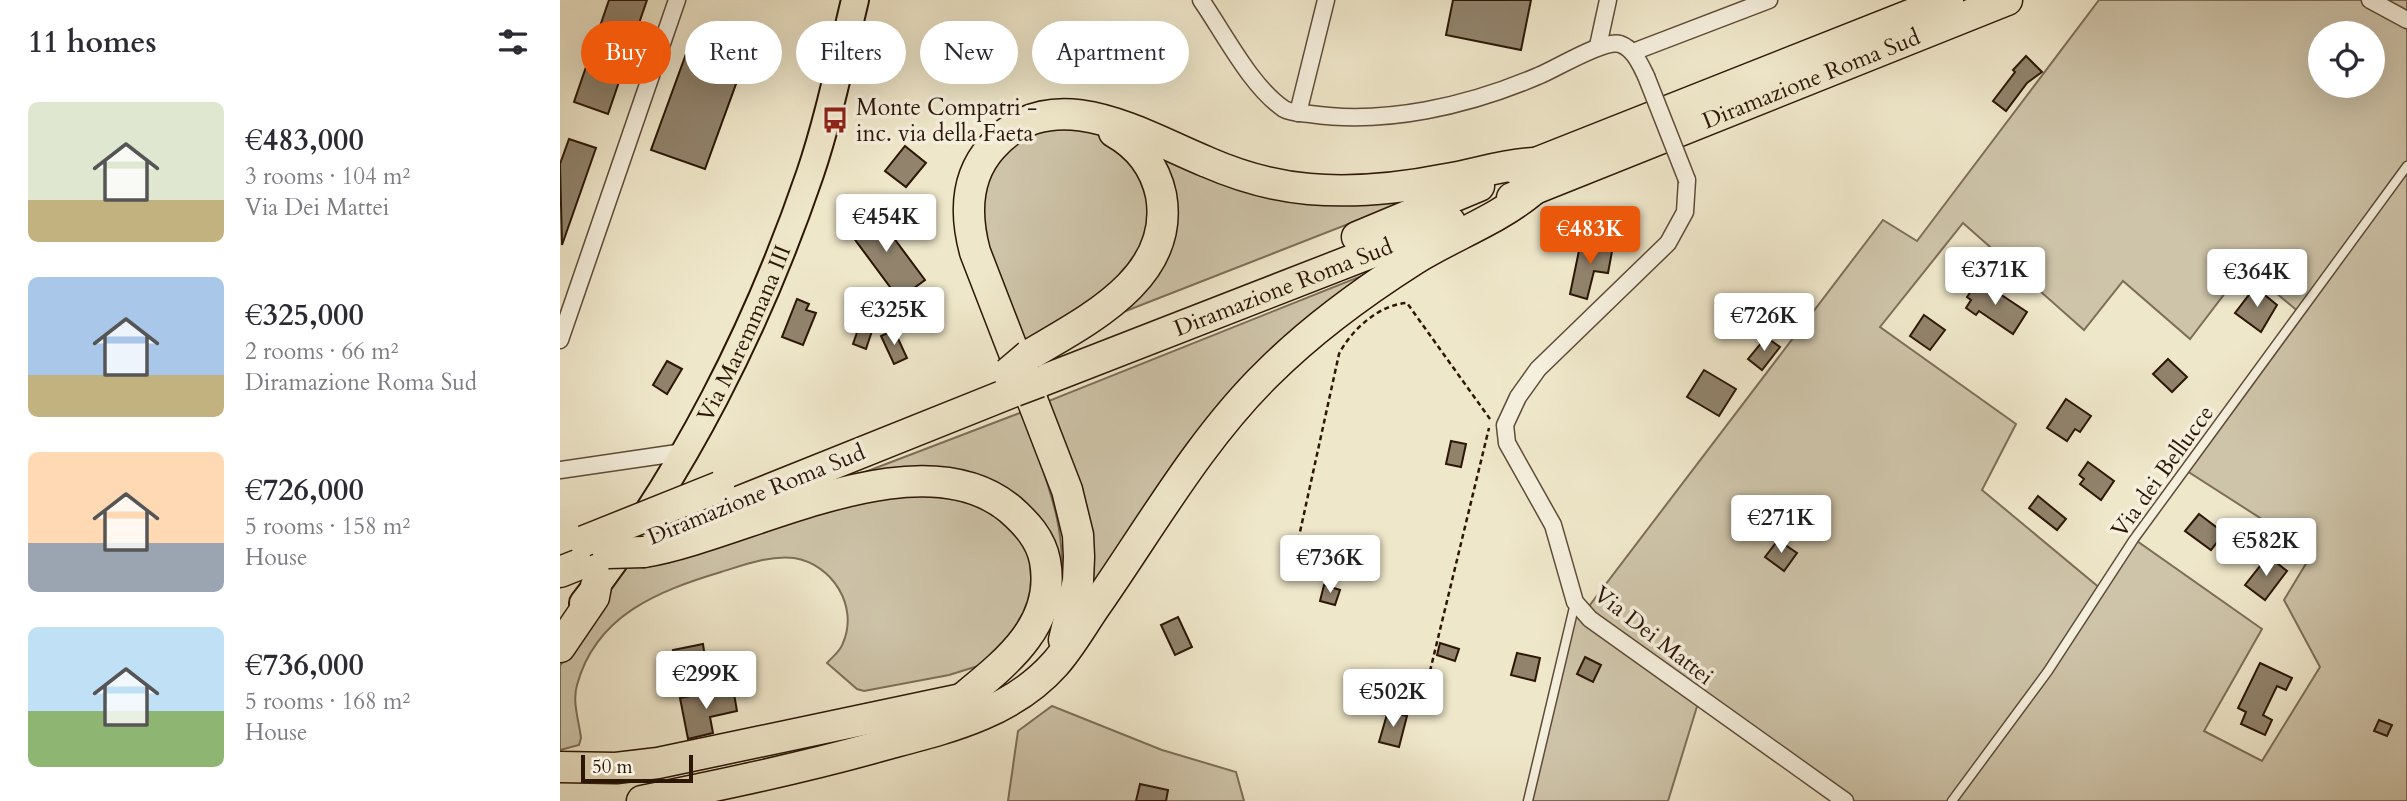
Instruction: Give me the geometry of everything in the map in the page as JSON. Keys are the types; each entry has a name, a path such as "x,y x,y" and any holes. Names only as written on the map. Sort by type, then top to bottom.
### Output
{"highway":[{"name":"Diramazione Roma Sud","path":"1534,177 1948,0"},
{"name":"Diramazione Roma Sud","path":"560,572 584,548 719,487 2007,0"},
{"path":"1062,656 1078,581 1079,557 1071,504 975,251 968,209 978,167 1001,137 1034,120 1060,115 1083,115 1111,120 1247,176 1272,184 1310,189 1346,190 1534,177"},
{"path":"1025,373 1113,303 1142,271 1159,234 1162,201 1157,181 1146,159 1125,139 1083,115"},
{"path":"642,801 807,766 954,725 985,714 1023,692 1062,656 1212,439 1270,370 1328,320 1380,283 1416,259 1507,210 1534,177"},
{"name":"Diramazione Roma Sud","path":"584,548 689,521 1025,373"},
{"path":"584,548 638,553 878,486 939,481 958,483 984,492 1013,512 1032,532 1043,554 1046,589 1043,608 1027,638 958,702"},
{"path":"560,647 594,597 596,586"},
{"path":"562,766 616,768 658,763 958,702 992,689 1015,675 1045,648 1068,618"}],"main road":[{"name":"Via Maremmana III","path":"560,632 596,586 684,452 729,368 788,235 811,172 855,0"}],"street":[{"path":"560,340 564,313 677,0"},
{"path":"1201,0 1267,95 1287,111 1333,117 1378,117 1474,99 1536,77 1598,46 1618,43 1633,52 1769,0"},
{"path":"1298,113 1326,0"},
{"path":"1598,46 1608,0"},
{"path":"2370,0 2407,19"},
{"name":"Via Dei Mattei","path":"1633,52 1646,76 1687,180 1685,212 1668,243 1538,369 1518,397 1505,425 1507,443 1553,525 1575,602 1590,619 1839,799"},
{"path":"560,470 684,452"}],"lane":[{"name":"Via dei Bellucce","path":"1952,801 2048,671 2134,539 2188,471 2407,166"},
{"path":"1528,801 1575,602"}],"path":[{"path":"1291,573 1339,354 1357,329 1384,310 1408,303 1492,421 1484,440 1422,704"}],"shaded area":[{"path":"2099,0 2407,0 2407,801 1844,801 1699,700 1668,801 1526,801 1573,616 1583,614 1883,220 1917,241","holes":["1963,223 2084,330 2123,281 2190,339 2245,267 2300,313 2187,471 2313,552 2284,600 2320,667 2262,761 2204,731 2262,629 2134,539 2101,589 1982,490 2016,424 1880,327"]},
{"path":"1061,126 1097,132 1128,150 1154,201 1140,266 1024,348 984,244 982,191 997,160 1027,136"},
{"path":"1161,154 1393,201 1397,205 1113,316 1137,293"},
{"path":"1389,265 1323,316 1087,609 1046,402"},
{"path":"1025,411 1056,514 1062,556 1061,578 1001,487 797,498"},
{"path":"937,492 996,512 1029,551 1032,591 1027,611 993,657 978,666 949,675 864,691 857,689 827,663 840,649 847,629 845,601 839,589 820,569 808,562 794,558 757,561 675,588 632,609 614,623 586,661 577,685 576,705 581,738 579,745 560,750 560,666 621,570 684,547 869,497"},
{"path":"1052,706 1162,750 1236,772 1244,801 1008,801 1018,731"}],"building":[{"path":"609,0 647,0 640,21 602,21"},
{"path":"1453,0 1531,0 1521,50 1446,35"},
{"path":"2026,56 2042,72 2027,83 2006,111 1993,101 2015,72 2013,70"},
{"path":"685,57 685,84 736,84 705,169 651,150"},
{"path":"581,82 581,84 618,84 608,114 574,102"},
{"path":"569,139 596,148 562,245 560,164"},
{"path":"905,146 926,163 906,187 885,171"},
{"path":"873,210 925,280 899,299 847,229"},
{"path":"1581,241 1613,246 1608,273 1594,271 1587,299 1570,294"},
{"path":"1979,280 2027,312 2013,334 1979,311 1976,315 1966,308 1971,300 1967,297"},
{"path":"2255,287 2277,305 2261,332 2235,313"},
{"path":"797,299 809,304 806,310 816,313 803,345 782,337"},
{"path":"1924,315 1945,330 1930,350 1910,336"},
{"path":"860,324 873,328 866,349 853,344"},
{"path":"894,330 907,358 894,364 881,336"},
{"path":"1766,337 1780,347 1762,370 1748,359"},
{"path":"2168,359 2187,377 2172,392 2153,374"},
{"path":"667,361 682,369 667,394 653,385"},
{"path":"1704,370 1736,389 1719,416 1687,397"},
{"path":"2066,399 2091,416 2080,432 2075,429 2067,441 2047,428"},
{"path":"1451,441 1466,444 1461,467 1446,464"},
{"path":"2088,462 2114,481 2101,500 2080,484 2084,479 2079,475"},
{"path":"2038,496 2066,519 2057,530 2029,508"},
{"path":"2199,514 2224,533 2211,550 2185,531"},
{"path":"1778,540 1797,553 1784,571 1765,557"},
{"path":"2268,556 2287,571 2265,600 2245,585"},
{"path":"1324,585 1340,590 1335,605 1320,601"},
{"path":"1178,617 1192,647 1175,655 1161,625"},
{"path":"1440,643 1459,649 1455,661 1437,655"},
{"path":"703,644 705,658 676,663 673,650"},
{"path":"1517,653 1540,658 1535,681 1511,675"},
{"path":"1585,657 1601,665 1593,682 1577,674"},
{"path":"2260,663 2292,678 2286,690 2277,686 2263,715 2272,720 2265,735 2241,724 2246,712 2238,708"},
{"path":"733,688 737,711 710,717 713,733 688,739 680,698"},
{"path":"1388,711 1407,716 1399,747 1379,742"},
{"path":"2379,720 2392,725 2387,736 2374,731"},
{"path":"1140,784 1168,790 1166,801 1136,801"}],"place":[{"name":"Monte Compatri - inc. via della Faeta","path":"835,120"}]}
